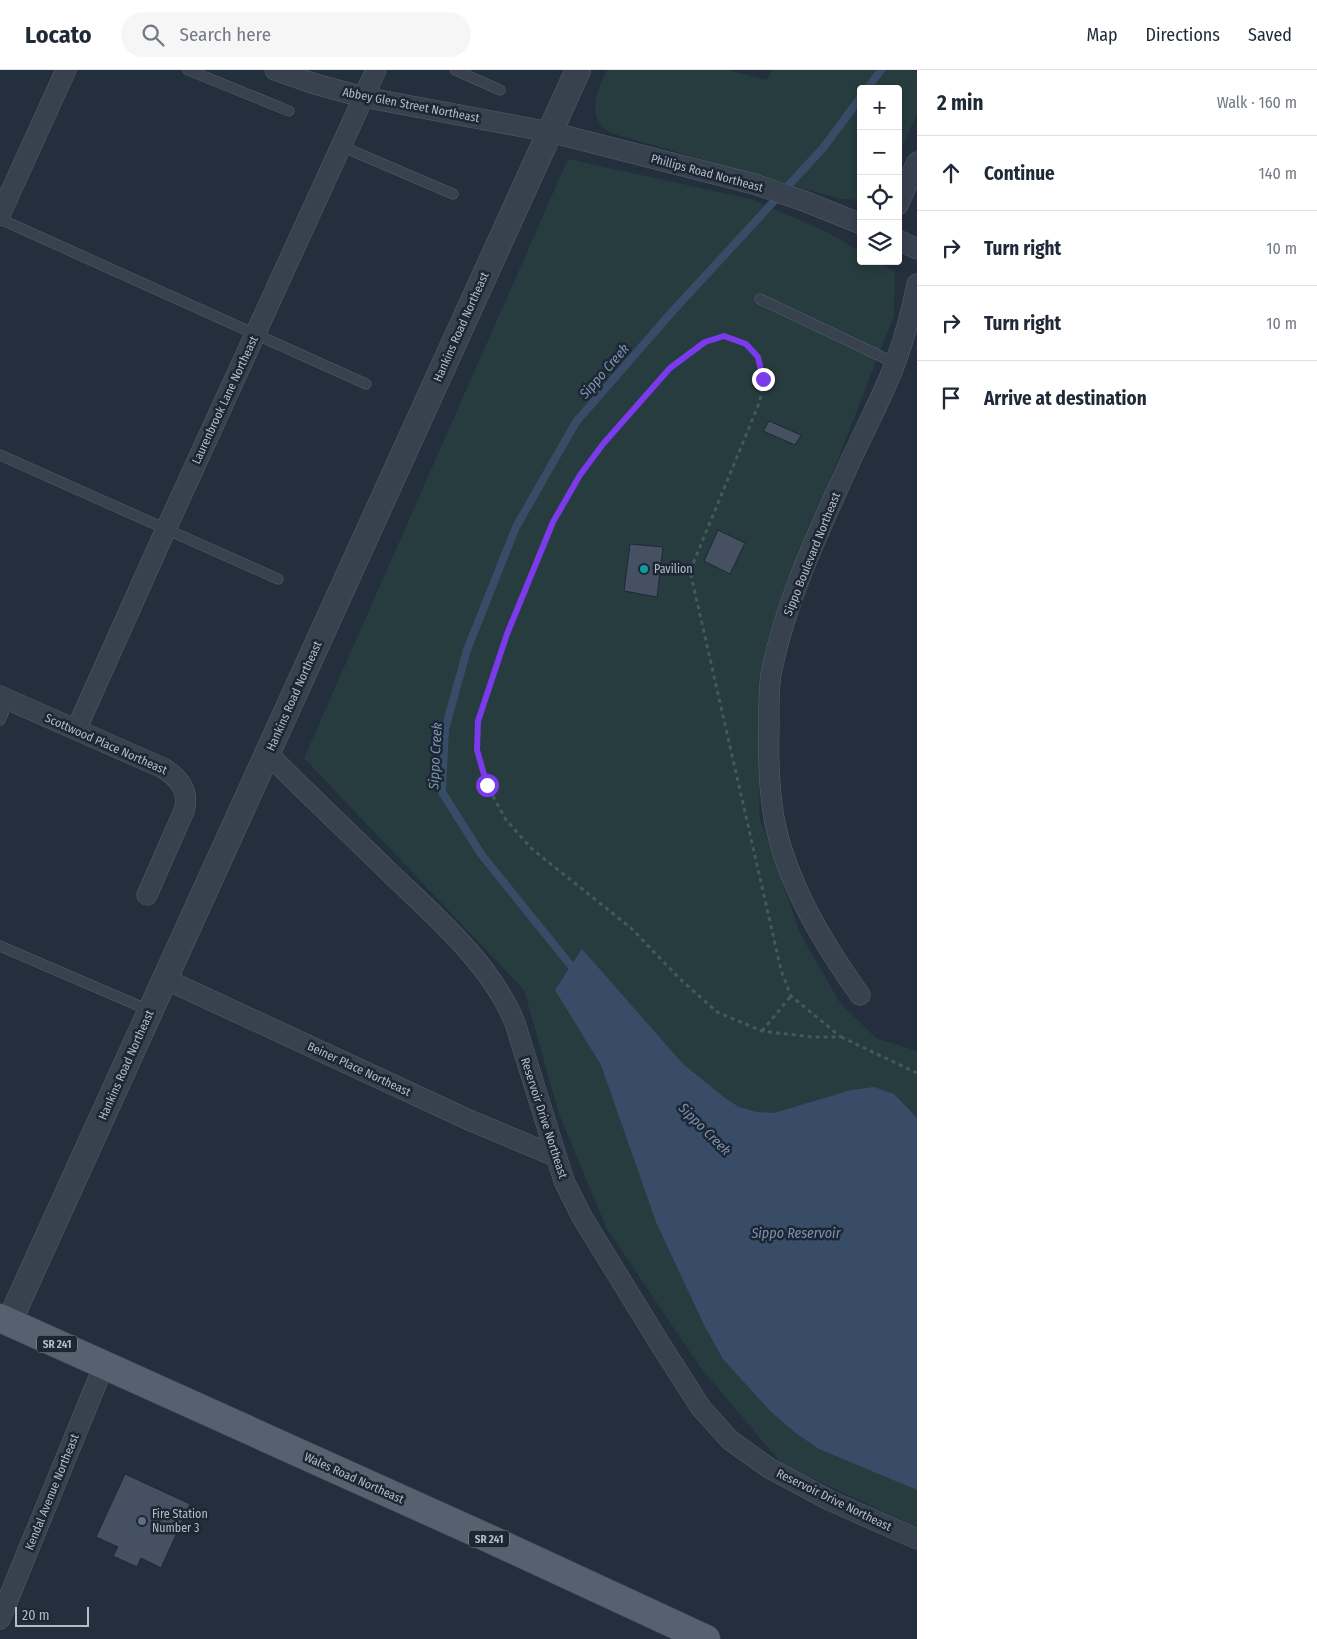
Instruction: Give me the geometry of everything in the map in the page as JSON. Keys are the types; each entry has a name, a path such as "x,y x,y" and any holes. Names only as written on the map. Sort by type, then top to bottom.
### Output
{"main road":[{"name":"Wales Road Northeast","path":"5,1320 499,1543 706,1639"}],"street":[{"path":"0,215 66,70"},
{"name":"Abbey Glen Street Northeast","path":"275,70 315,84 363,97 550,132"},
{"name":"Laurenbrook Lane Northeast","path":"76,730 376,70"},
{"name":"Hankins Road Northeast","path":"5,1320 151,1011 578,70"},
{"name":"Phillips Road Northeast","path":"550,132 754,184 857,222"},
{"path":"902,196 917,162"},
{"path":"902,242 917,249"},
{"name":"Sippo Boulevard Northeast","path":"860,995 817,931 782,849 774,818 770,785 768,750 771,671 793,594 818,533 895,363 910,317 917,284"},
{"name":"Scottwood Place Northeast","path":"5,698 163,768 177,778 184,787 186,802 184,811 148,895"},
{"name":"Reservoir Drive Northeast","path":"268,754 428,910 480,964 500,991 515,1023 564,1181 582,1218 701,1408 714,1424 730,1440 769,1468 829,1500 917,1539"},
{"name":"Beiner Place Northeast","path":"165,979 469,1120 555,1156"},
{"name":"Kendal Avenue Northeast","path":"0,1619 104,1365"}],"lane":[{"path":"188,70 204,73 289,110"},
{"path":"455,70 500,90"},
{"path":"341,146 453,194"},
{"path":"0,220 366,384"},
{"path":"760,299 895,363"},
{"path":"0,455 278,579"},
{"path":"0,720 5,698"},
{"path":"0,946 151,1011"}],"path":[{"path":"841,1038 812,1037 762,1031 717,1012 680,979 631,928 532,849 506,820 487,785 477,750 478,721 507,634 553,522 580,475 603,444 670,368 705,342 724,336 746,344 758,357 763,379 760,401 690,571 781,970 791,996 841,1038 917,1073"},
{"path":"762,1031 791,996"}],"green space":[{"path":"607,70 728,70 767,80 772,70 917,70 917,114 902,147 902,85 857,85 857,200 841,199 614,134 601,125 595,112 596,97"},
{"path":"568,159 751,199 825,231 857,250 857,265 884,265 895,272 894,315 816,516 762,730 759,816 800,933 840,1003 876,1038 917,1051 917,1527 782,1464 700,1367 606,1227 559,1114 524,990 304,758"}],"water":[{"name":"Sippo Reservoir","path":"582,949 683,1064 739,1107 757,1112 774,1113 851,1090 874,1087 894,1094 917,1118 917,1490 819,1449 797,1434 771,1412 723,1359 704,1325 656,1222 601,1065 555,990"}],"building":[{"path":"769,421 801,435 795,445 763,431"},
{"path":"718,530 745,543 730,574 704,561"},
{"name":"Pavilion","path":"630,544 663,547 657,597 624,591"},
{"path":"125,1474 190,1504 161,1568 141,1558 137,1567 113,1556 118,1547 96,1537"}],"waterway":[{"name":"Sippo Creek","path":"870,85 881,70"},
{"name":"Sippo Creek","path":"576,972 481,854 442,792 445,729 467,650 516,527 576,422 671,313 823,148 857,102"}],"place":[{"name":"Pavilion","path":"644,569"},
{"name":"Fire Station Number 3","path":"142,1521"}],"route":[{"path":"487,785 477,750 478,721 507,634 553,522 580,475 603,444 670,368 705,342 724,336 746,344 758,357 763,379"}]}
